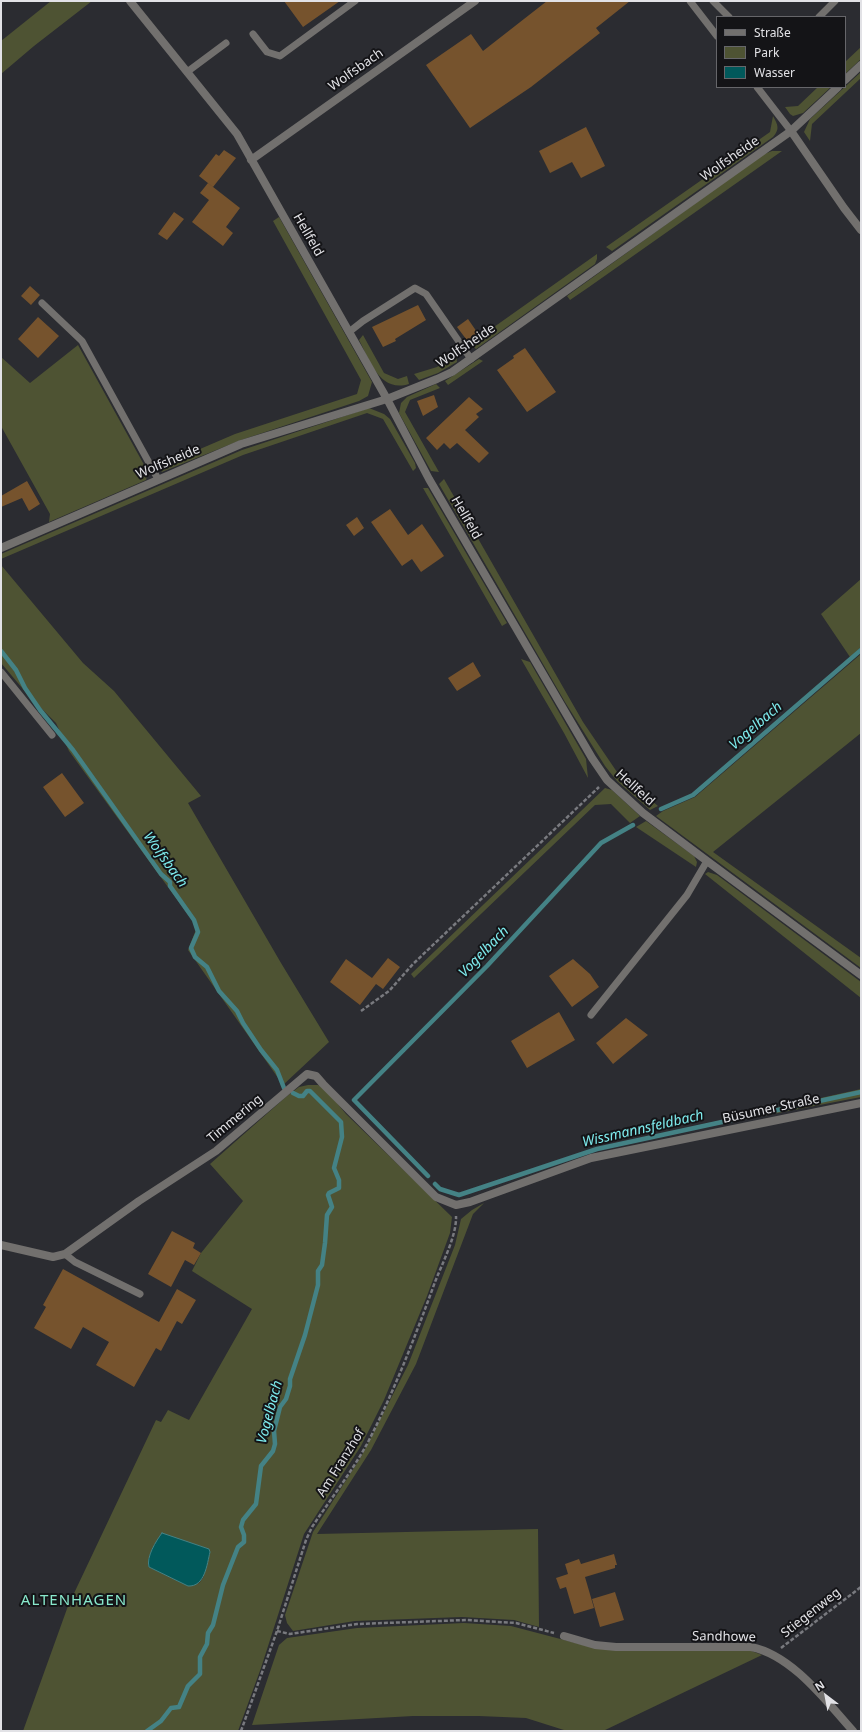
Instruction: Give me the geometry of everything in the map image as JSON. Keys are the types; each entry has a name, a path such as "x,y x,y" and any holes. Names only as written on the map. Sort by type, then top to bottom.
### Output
{"street":[{"name":"Hellfeld","path":"130,1 237,134 387,399 429,479 592,758 607,780 644,813 707,862 861,975"},
{"name":"Wolfsbach","path":"251,160 475,1"},
{"path":"846,79 861,65"},
{"name":"Wolfsheide","path":"1,548 241,444 387,399 452,372 791,131 837,88"},
{"path":"791,131 861,230"},
{"name":"Timmering","path":"65,1254 139,1201 216,1151 307,1074 316,1076 436,1197 456,1205"},
{"name":"Büsumer Straße","path":"456,1205 470,1202 591,1158 861,1103"},
{"path":"1,1245 53,1257 65,1254"},
{"name":"Sandhowe","path":"564,1636 595,1645 616,1647 751,1648 762,1650 773,1655 798,1673 853,1731"}],"lane":[{"path":"253,34 267,52 280,56 355,1"},
{"path":"690,1 716,35"},
{"path":"713,1 728,16"},
{"path":"820,16 835,1"},
{"path":"187,72 226,43"},
{"path":"758,88 791,131"},
{"path":"349,332 363,321 415,288 426,294 471,359"},
{"path":"42,303 82,341 158,479"},
{"path":"1,672 52,735"},
{"path":"591,1015 687,895 707,862"},
{"path":"65,1254 75,1262 140,1294"}],"path":[{"path":"361,1011 389,991 413,964 607,780"},
{"name":"Am Franzhof","path":"241,1731 277,1631 302,1552 312,1527 366,1444 405,1362 454,1232 456,1205"},
{"name":"Stiegenweg","path":"773,1655 861,1587"},
{"path":"277,1631 290,1634 357,1624 466,1620 516,1623 564,1636"}],"green space":[{"path":"51,1 92,1 1,74 1,41"},
{"path":"861,47 861,59 846,73 846,61"},
{"path":"861,72 861,78 812,124 810,141 804,132 810,119 844,88 846,88 846,86"},
{"path":"817,88 830,88 803,113 793,116 785,107 798,106"},
{"path":"773,116 778,127 777,132 773,137 612,251 606,247 770,132"},
{"path":"772,151 782,151 570,300 567,296 762,155"},
{"path":"279,217 372,382 368,396 359,401 241,440 162,472 158,467 235,434 357,394 361,380 273,221"},
{"path":"597,254 595,264 476,349 470,344"},
{"path":"363,335 384,373 398,379 407,376 409,384 399,386 390,384 383,380 372,366 359,340"},
{"path":"78,345 148,472 146,480 49,522 50,514 1,426 1,357 30,383"},
{"path":"456,354 457,362 438,373 419,380 414,374 437,367"},
{"path":"479,359 483,361 448,385 445,381"},
{"path":"436,384 440,388 410,400 405,412 439,472 431,471 399,413 401,403 407,397"},
{"path":"369,408 384,414 390,419 415,463 416,468 413,471 383,419 367,413 243,455 1,559 1,554 242,450"},
{"path":"444,479 583,722 617,772 658,806 650,810 617,781 605,766 565,702 439,484"},
{"path":"423,488 428,488 507,623 502,626"},
{"path":"1,565 83,663 114,691 201,796 188,803 281,963 329,1042 283,1085 188,950 197,927 69,751 56,723 28,695 1,663"},
{"path":"861,579 861,647 850,657 821,614"},
{"path":"861,654 861,733 713,852 861,958 861,968 656,816 663,811 695,797"},
{"path":"521,659 530,662 586,759 588,778 564,733"},
{"path":"605,788 612,790 640,816 630,823 611,804 595,805 414,978 411,974"},
{"path":"646,821 694,856 697,862 696,867 636,827"},
{"path":"708,872 717,875 861,982 861,998 705,874"},
{"path":"318,1085 326,1090 346,1114 452,1217 450,1233 427,1296 384,1400 361,1446 304,1534 261,1668 238,1731 23,1731 68,1606 156,1420 161,1422 168,1410 189,1420 252,1309 192,1271 201,1253 243,1201 210,1164 299,1087","holes":["162,1534 209,1549 210,1552 203,1578 199,1583 188,1586 149,1567 148,1563 150,1554 154,1545"]},
{"path":"861,1089 861,1097 597,1148"},
{"path":"484,1203 473,1214 416,1364 371,1450 317,1534 538,1529 539,1627 514,1620 462,1617 355,1621 293,1631 287,1623 285,1615 313,1532 361,1457 408,1365 455,1245 461,1219"},
{"path":"464,1623 511,1626 587,1646 638,1651 749,1650 762,1655 603,1731 567,1731 526,1718 479,1716 413,1716 252,1725 279,1645 287,1638 357,1628"}],"water":[{"path":"162,1533 209,1549 210,1552 206,1568 202,1579 198,1583 188,1586 149,1567 148,1563 150,1554"}],"building":[{"path":"284,1 340,1 303,27"},
{"path":"547,1 630,1 596,28 600,33 531,87 470,128 426,65 471,34 483,51"},
{"path":"586,127 605,166 581,178 572,162 550,173 539,151"},
{"path":"224,150 236,158 213,187 199,176 216,154 219,156"},
{"path":"208,183 240,208 226,227 233,233 223,246 192,222 209,200 200,193"},
{"path":"174,212 184,219 167,240 158,234"},
{"path":"30,286 40,295 31,305 21,296"},
{"path":"418,305 426,320 395,339 396,341 383,347 372,327"},
{"path":"38,317 59,336 38,358 18,339"},
{"path":"468,319 479,335 469,343 457,327"},
{"path":"525,348 556,392 527,412 497,370"},
{"path":"434,395 438,407 423,416 417,401"},
{"path":"469,397 483,409 476,414 479,417 465,430 489,453 479,463 457,443 450,449 444,443 437,450 426,438"},
{"path":"27,481 40,504 29,511 22,498 1,507 1,496"},
{"path":"390,509 408,535 422,524 444,556 421,572 412,559 402,566 371,522"},
{"path":"357,517 364,528 354,536 346,525"},
{"path":"473,662 481,676 457,691 448,678"},
{"path":"62,773 84,803 65,817 43,787"},
{"path":"388,958 400,967 383,989 376,984 360,1005 330,982 346,959 372,978"},
{"path":"573,959 590,974 599,987 572,1007 549,976"},
{"path":"559,1012 575,1040 527,1068 511,1041"},
{"path":"626,1018 648,1035 613,1064 596,1043"},
{"path":"172,1231 195,1243 193,1248 201,1253 194,1265 185,1260 171,1287 148,1274"},
{"path":"63,1269 159,1322 177,1289 196,1300 182,1324 177,1321 161,1351 156,1348 134,1387 96,1365 109,1342 83,1327 71,1349 34,1328 46,1307 43,1305"},
{"path":"614,1554 617,1565 615,1565 615,1568 585,1577 594,1608 574,1614 566,1587 560,1589 556,1578 568,1574 565,1564 579,1559 581,1564"},
{"path":"615,1592 624,1620 600,1627 592,1599"}],"waterway":[{"name":"Vogelbach","path":"661,809 693,795 861,650"},
{"name":"Wolfsbach","path":"1,651 16,670 25,688 40,710 73,750 161,874 170,882 170,886 194,920 198,932 191,948 195,957 207,967 219,991 237,1011 261,1050 277,1070 284,1088"},
{"name":"Vogelbach","path":"428,1176 354,1100 487,966 601,843 633,825"},
{"name":"Vogelbach","path":"147,1731 161,1721 171,1708 179,1707 188,1686 200,1674 200,1657 207,1644 208,1633 213,1625 223,1585 238,1547 244,1542 244,1535 241,1527 243,1520 256,1504 261,1466 273,1451 275,1444 274,1431 280,1407 286,1399 290,1386 290,1379 305,1335 318,1285 318,1271 322,1265 327,1215 332,1207 328,1195 339,1188 339,1180 334,1168 342,1137 341,1122 310,1091 307,1091 303,1096 293,1093"},
{"name":"Wissmannsfeldbach","path":"435,1184 440,1189 459,1195 597,1149 861,1092"}],"district":[{"name":"ALTENHAGEN","path":"74,1601"}]}
